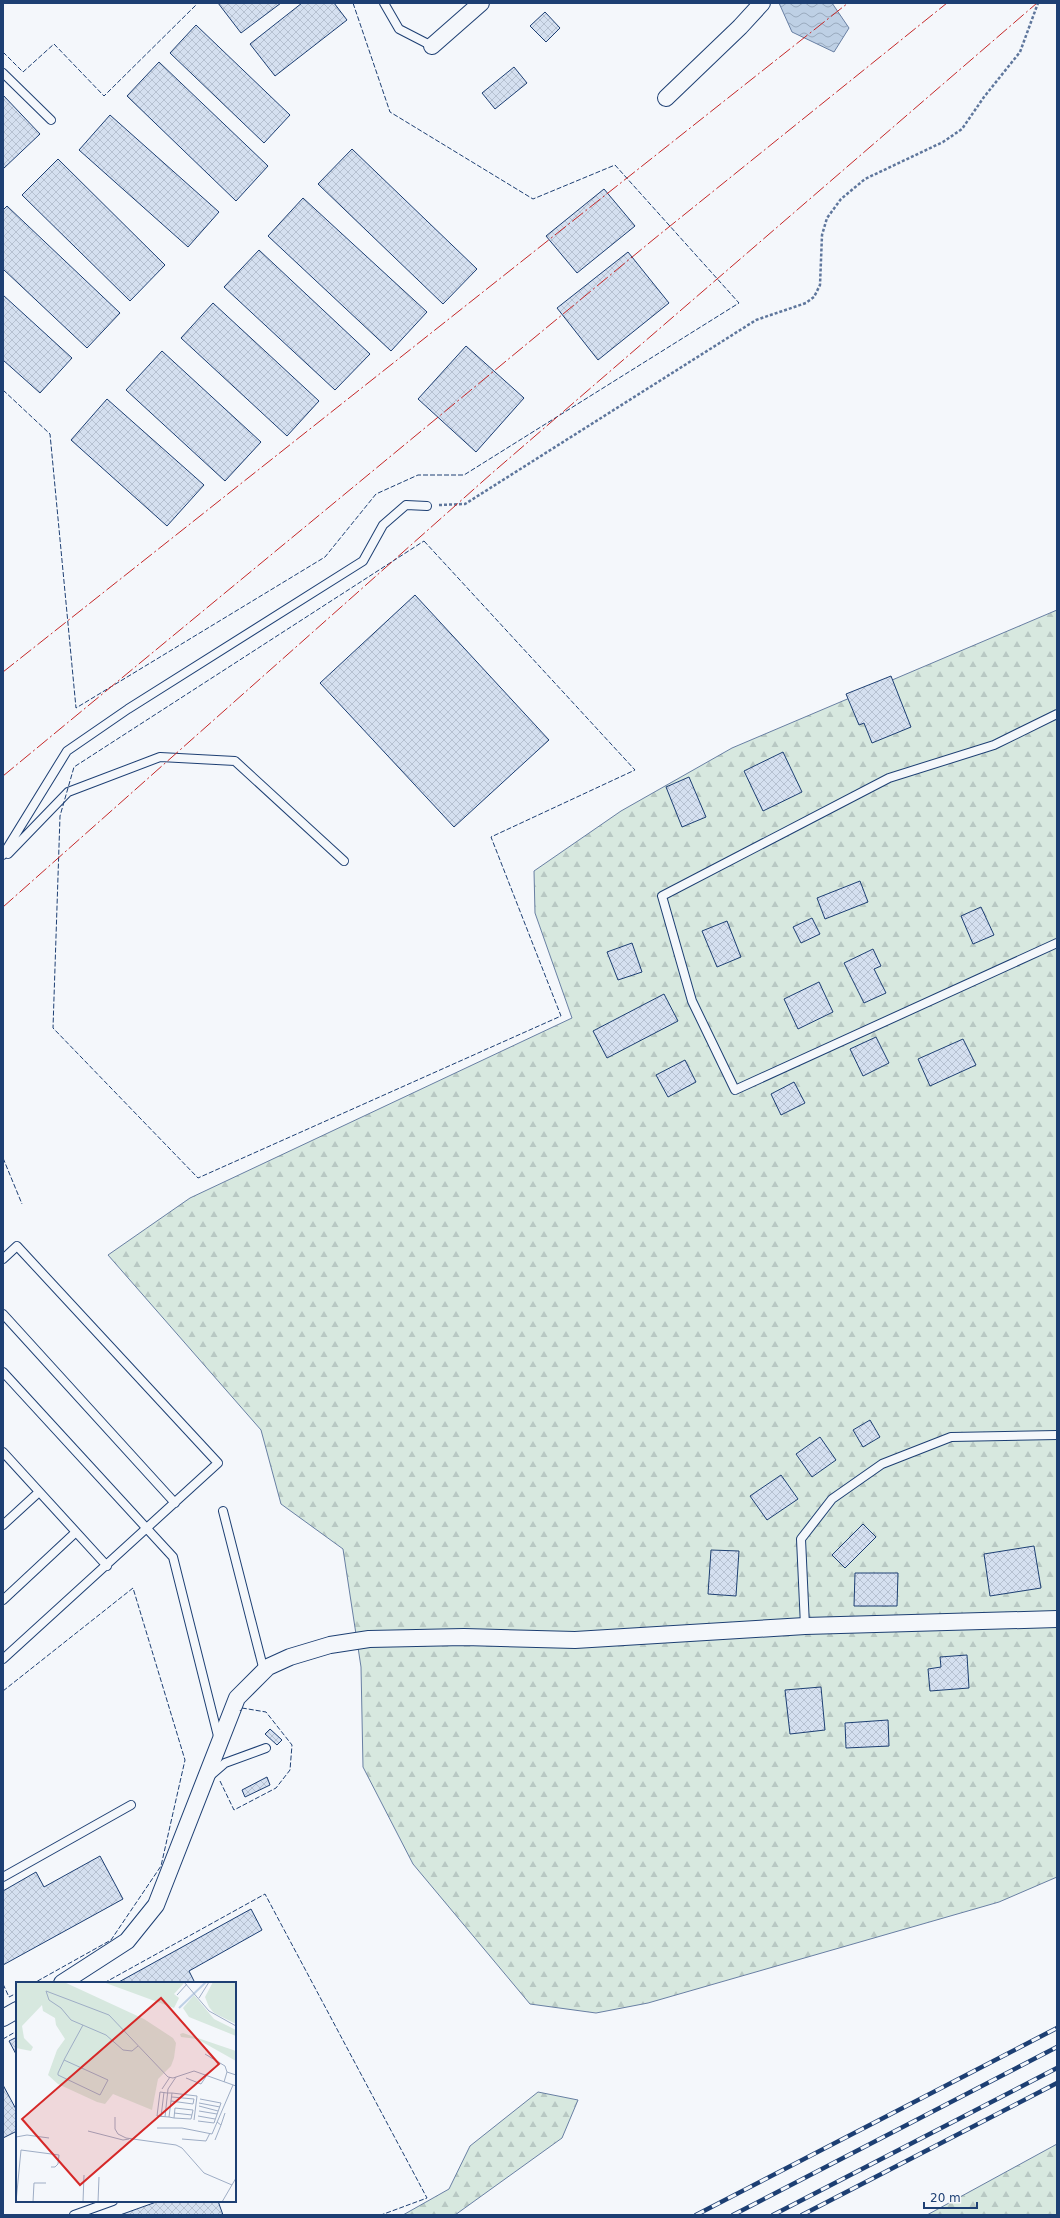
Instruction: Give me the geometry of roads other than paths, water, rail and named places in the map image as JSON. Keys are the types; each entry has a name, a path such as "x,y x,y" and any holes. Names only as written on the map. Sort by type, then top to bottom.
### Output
{"street":[{"path":"432,46 481,3"},
{"path":"666,98 740,27 762,3"},
{"path":"64,1982 127,1941 156,1905 238,1698 268,1667 304,1653 330,1645 369,1640 464,1637 575,1640 805,1626 1057,1619"},
{"path":"3,2018 16,2011"}],"lane":[{"path":"384,3 399,29 432,46"},
{"path":"3,73 51,120"},
{"path":"3,855 67,751 128,709 363,561 383,525 406,506 427,506"},
{"path":"1057,714 994,745 889,778 662,896 692,1001 735,1090 1057,943"},
{"path":"3,858 68,792 160,757 235,761 344,861"},
{"path":"3,1259 17,1246 218,1463 148,1529 3,1659"},
{"path":"3,1314 175,1503"},
{"path":"3,1372 173,1556 220,1745"},
{"path":"805,1626 801,1539 832,1500 882,1464 951,1437 1057,1435"},
{"path":"3,1452 107,1566"},
{"path":"3,1525 39,1492"},
{"path":"223,1511 264,1672"},
{"path":"3,1600 76,1532"},
{"path":"207,1779 225,1764 266,1748"},
{"path":"3,1876 131,1805"},
{"path":"74,2215 110,2202"}],"water":[{"path":"779,3 832,3 849,28 834,52 792,32"}],"railway":[{"path":"696,2215 1057,2028"},
{"path":"733,2215 1057,2047"},
{"path":"773,2215 1057,2068"},
{"path":"802,2215 1057,2083"}]}
